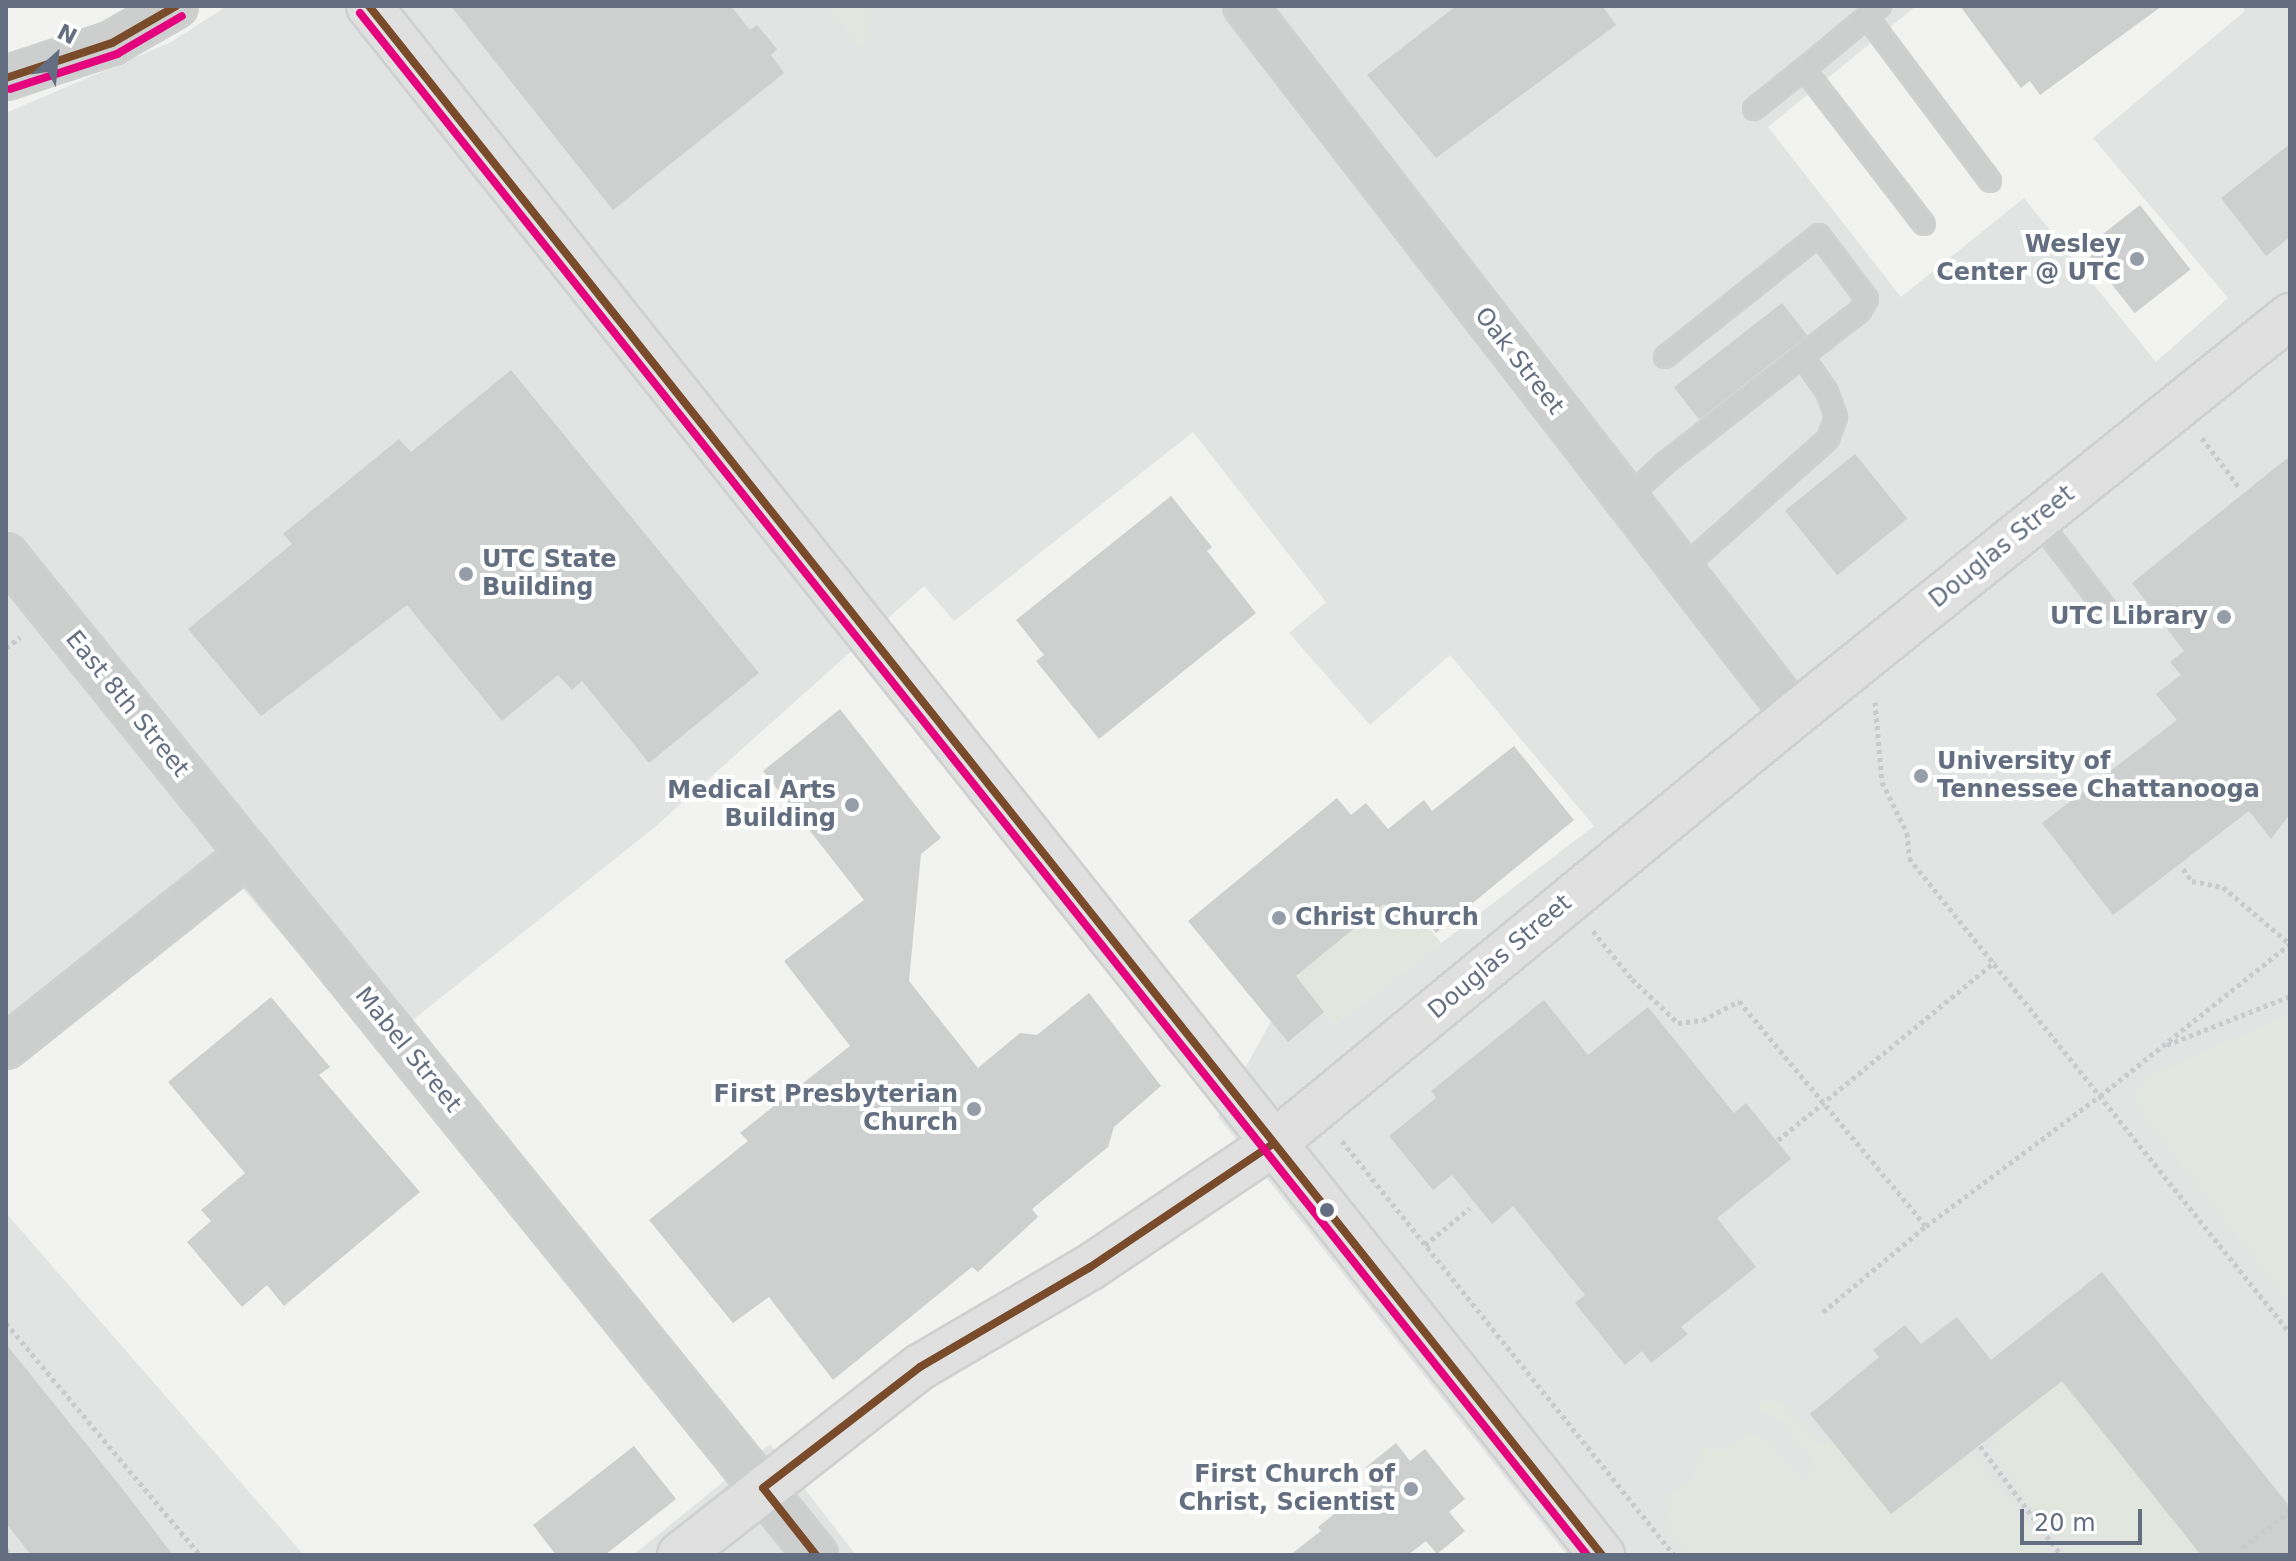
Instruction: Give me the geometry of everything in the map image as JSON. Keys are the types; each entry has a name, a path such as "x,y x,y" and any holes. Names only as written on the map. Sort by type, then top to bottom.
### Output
{"street":[{"path":"6,78 112,43 176,6"},
{"path":"369,6 1602,1555"},
{"name":"Oak Street","path":"1245,6 1794,715"},
{"name":"Douglas Street","path":"680,1555 920,1367 1089,1268 1274,1143 1794,715 2290,316"},
{"name":"East 8th Street","path":"6,555 249,854"},
{"path":"6,1047 249,854"},
{"name":"Mabel Street","path":"249,854 763,1488"},
{"path":"763,1488 816,1555"}],"lane":[{"path":"1754,109 1873,11 1990,181"},
{"path":"1804,69 1924,224"},
{"path":"1626,499 1664,464 1860,311 1867,299 1819,235 1665,357"},
{"path":"1681,570 1828,439 1836,417 1827,392 1802,356"},
{"path":"2037,519 2106,609"}],"path":[{"path":"2201,438 2239,487"},
{"path":"1874,694 1882,782 1907,833 1909,858 2290,1333"},
{"path":"1823,1312 1926,1226 2100,1096 2290,944 2223,887 2192,881 2183,869"},
{"path":"1566,902 1632,979 1678,1023 1703,1020 1739,1001 1926,1226"},
{"path":"1778,1140 1995,962"},
{"path":"2162,1046 2290,996"},
{"path":"1339,1138 1674,1555"},
{"path":"1425,1245 1470,1208"},
{"path":"6,1323 200,1555"},
{"path":"1980,1446 2061,1555"},
{"path":"2243,1548 2290,1510"},
{"path":"6,1549 10,1555"}],"shaded area":[{"name":"University of Tennessee Chattanooga","path":"227,6 1916,6 1768,127 1901,297 2024,198 2156,362 2228,298 2093,138 2245,11 2242,6 2290,6 2290,1555 1567,1555 1218,1117 1296,976 1334,1025 1594,826 1450,655 1370,725 1289,633 1326,602 1193,432 954,621 924,586 655,827 379,1047 242,888 6,1066 6,113 171,42"},
{"path":"835,6 870,6 868,36 862,47 830,9"},
{"path":"1384,904 1406,928 1421,918 1442,944 1334,1025 1296,976"},
{"path":"2290,1014 2290,1303 2136,1105 2136,1093 2150,1076"},
{"path":"6,1213 304,1555 6,1555"},
{"path":"2039,1353 2201,1555 2068,1555 1992,1452 1996,1433 2028,1408 2004,1377"},
{"path":"1761,1401 1779,1402 1822,1445 1831,1439 1891,1514 1971,1453 2051,1555 1688,1555 1665,1525 1671,1517 1666,1500 1694,1477 1701,1448 1728,1449 1747,1433 1763,1439 1803,1481 1819,1467 1780,1419 1760,1409"},
{"path":"770,1444 856,1555 633,1555"}],"building":[{"path":"451,6 731,6 750,30 757,25 777,49 771,55 784,73 613,210"},
{"path":"1456,6 1602,6 1616,25 1436,158 1367,75"},
{"path":"1960,6 2162,6 2040,95 2030,81 2021,88"},
{"path":"2290,144 2290,237 2266,256 2221,198"},
{"name":"Wesley Center @ UTC","path":"2140,205 2190,270 2135,313 2084,249"},
{"path":"1782,303 1807,335 1699,420 1674,387"},
{"name":"UTC State Building","path":"511,370 759,673 649,763 582,681 572,690 558,675 502,721 407,605 261,716 188,629 292,544 283,534 399,439 411,452"},
{"path":"1855,454 1907,519 1837,575 1785,511"},
{"name":"UTC Library","path":"2290,456 2290,814 2271,839 2249,811 2113,915 2042,823 2177,720 2156,694 2181,675 2170,662 2184,651 2132,583"},
{"path":"1171,496 1212,547 1207,551 1256,613 1099,739 1036,661 1044,655 1016,620"},
{"path":"840,709 941,838 921,854 909,981 978,1068 1020,1033 1037,1035 1089,993 1161,1086 1114,1127 1108,1147 1032,1209 1038,1217 978,1272 972,1267 833,1380 769,1297 733,1323 649,1220 748,1141 740,1133 850,1046 784,961 864,900 763,771"},
{"name":"Christ Church","path":"1514,746 1574,820 1436,933 1421,915 1406,928 1384,904 1296,976 1324,1012 1288,1042 1188,921 1337,798 1351,815 1366,803 1388,829 1424,800 1432,811"},
{"path":"271,997 330,1067 319,1075 420,1192 284,1306 267,1285 242,1307 187,1242 211,1221 201,1210 245,1173 168,1082"},
{"path":"1544,1000 1588,1055 1648,1007 1734,1113 1746,1103 1791,1159 1717,1218 1756,1267 1681,1327 1688,1334 1651,1363 1642,1351 1625,1365 1575,1303 1585,1295 1513,1206 1492,1224 1452,1175 1433,1190 1389,1136 1436,1098 1431,1091"},
{"path":"2102,1272 2290,1507 2290,1555 2201,1555 2062,1381 1891,1514 1810,1414 1879,1357 1873,1350 1905,1325 1921,1344 1957,1317 1991,1360"},
{"path":"6,1344 173,1555 31,1555 6,1523"},
{"name":"First Church of Christ, Scientist","path":"1396,1443 1410,1461 1425,1449 1465,1499 1449,1512 1465,1531 1437,1554 1426,1541 1408,1555 1290,1555 1321,1531 1318,1527 1377,1480 1366,1467"},
{"path":"634,1446 676,1499 605,1555 556,1555 533,1525"}],"transit line":[{"path":"6,78 112,43 176,6"},
{"path":"369,6 1602,1555"},
{"path":"360,13 1587,1555"},
{"path":"10,89 117,54 182,16"},
{"path":"816,1555 763,1488 920,1367 1089,1268 1274,1143"}],"place":[{"name":"Wesley Center @ UTC","path":"2137,259"},
{"name":"UTC State Building","path":"466,574"},
{"name":"UTC Library","path":"2224,617"},
{"name":"University of Tennessee Chattanooga","path":"1921,776"},
{"name":"Medical Arts Building","path":"852,805"},
{"name":"Christ Church","path":"1279,918"},
{"name":"First Presbyterian Church","path":"974,1109"},
{"name":"First Church of Christ, Scientist","path":"1411,1489"}]}
